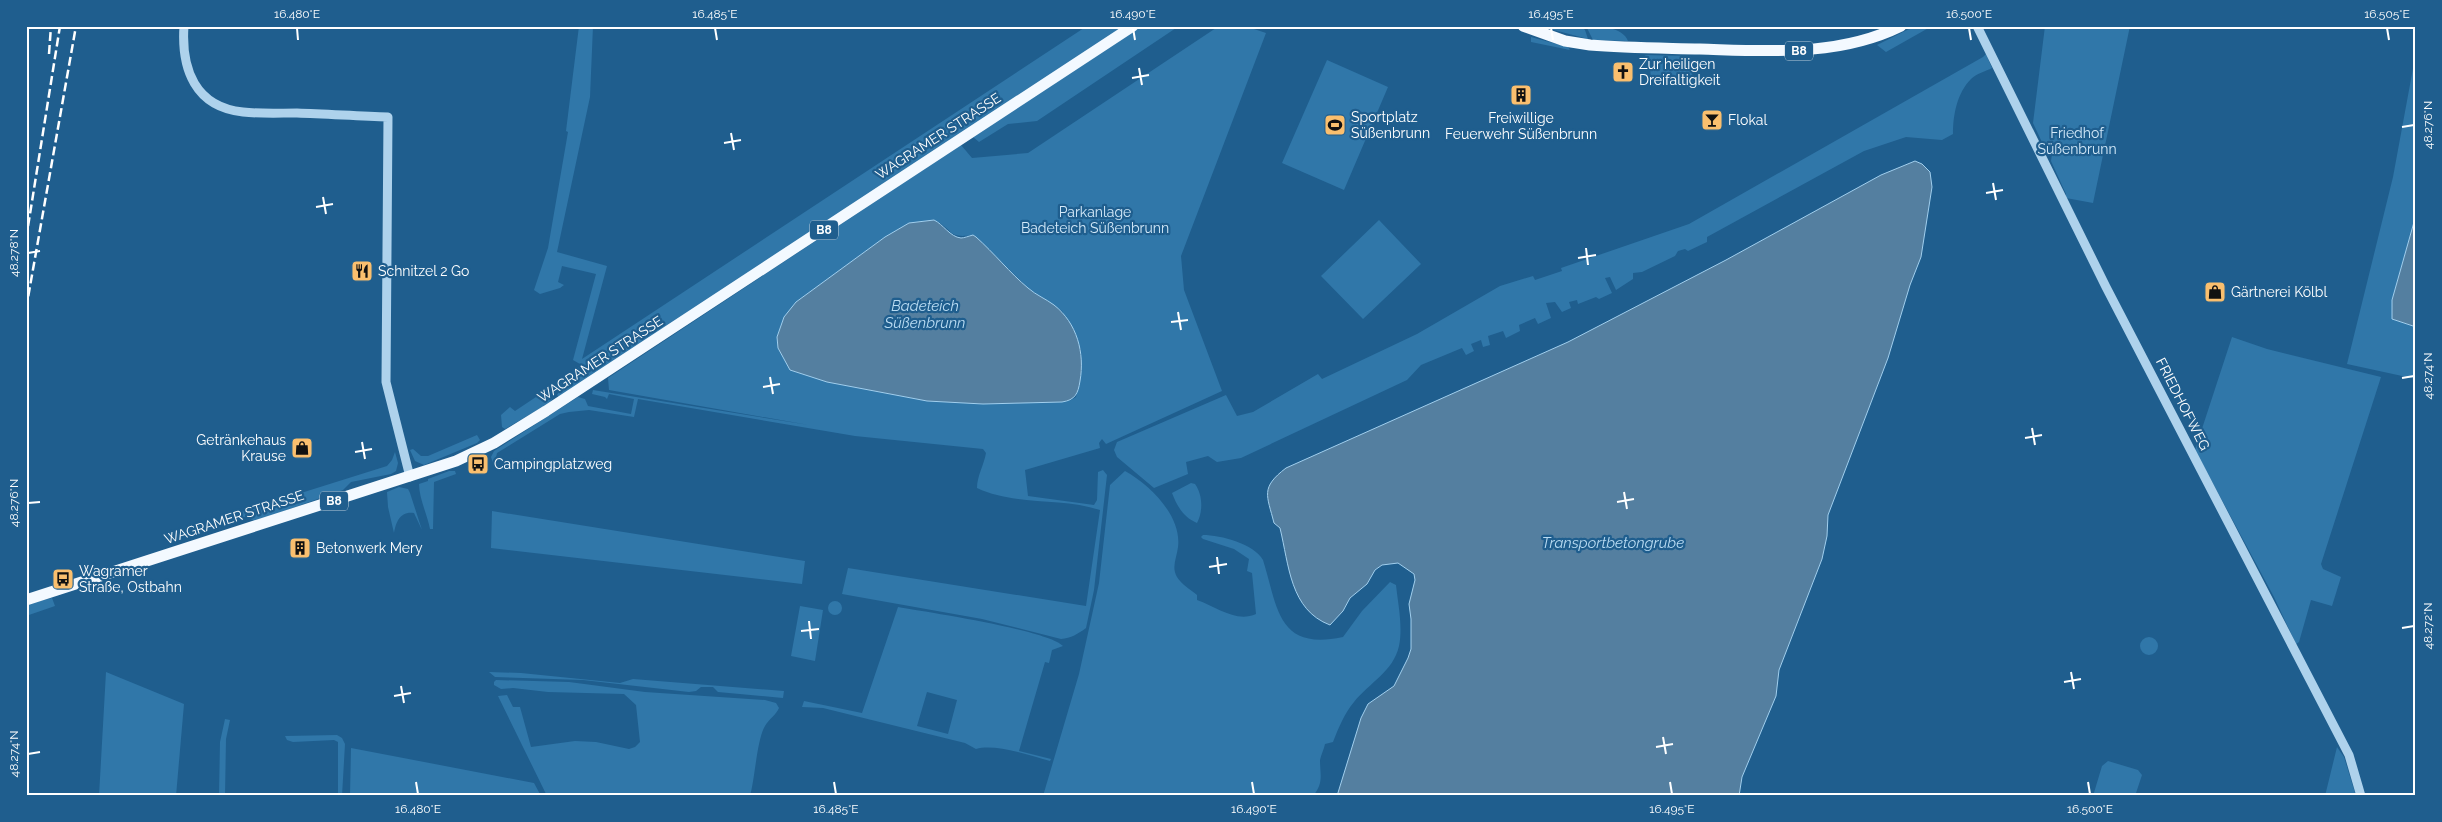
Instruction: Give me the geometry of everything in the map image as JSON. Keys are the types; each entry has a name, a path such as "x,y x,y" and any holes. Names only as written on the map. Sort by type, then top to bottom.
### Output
{"main road":[{"name":"WAGRAMER STRASSE","path":"26,600 410,477 474,453 546,412 1133,26"},
{"name":"B8","path":"1523,26 1565,41 1590,45 1781,51 1844,45 1882,35 1901,26"}],"street":[{"path":"184,26 186,64 192,80 201,92 224,108 244,112 388,116 386,382 410,477"},
{"name":"FRIEDHOFWEG","path":"1977,26 2005,79 2106,287 2349,756 2362,796"}],"green space":[{"path":"579,26 593,26 590,97 557,252 607,266 582,359 1087,26 1125,26 559,397 557,395 561,389 560,387 555,391 551,402 505,429 502,427 501,415 510,407 515,411 578,369 580,364 573,360 596,274 562,266 558,282 564,285 540,294 534,290 548,248 568,132 566,131"},
{"path":"1142,26 1179,26 1037,121 1008,124 979,142 973,137"},
{"name":"Parkanlage Badeteich Süßenbrunn","path":"1219,26 1245,26 1266,33 1181,256 1184,290 1222,391 1106,444 1102,439 1099,443 1100,448 1025,470 1028,496 1094,505 1097,500 1098,472 1103,470 1107,475 1094,590 1086,628 1077,634 1061,639 982,619 842,594 848,568 1086,606 1100,510 1085,506 1007,497 977,488 986,453 983,449 855,436 638,399 634,417 589,410 560,414 497,453 494,466 491,457 494,451 578,397 585,399 588,406 631,414 634,399 609,394 607,399 592,394 593,390 809,425 609,390 608,378 961,145 972,158 1028,153","holes":["934,220 958,236 973,235 976,237 1029,289 1062,311 1081,350 1082,369 1076,397 1062,402 983,404 927,401 827,382 790,370 778,348 777,337 784,317 796,302 885,237 909,223"]},
{"path":"1539,26 1581,26 1585,30 1588,39"},
{"path":"1586,26 1616,30 1625,36 1628,41 1593,40"},
{"path":"1915,26 1932,26 1886,52 1877,45"},
{"name":"Friedhof Süßenbrunn","path":"2045,26 2130,26 2093,203 2066,198 2066,194 2051,161 2052,154 2047,153 2033,123"},
{"path":"1531,37 1568,47 1570,50 1531,42"},
{"path":"2416,52 2416,215 2392,300 2392,319 2416,327 2416,379 2347,364 2393,177"},
{"path":"1986,54 1992,68 1971,79 1966,85 1957,105 1953,134 1942,140 1906,137 1864,151 1707,237 1707,242 1688,251 1685,249 1678,251 1675,256 1642,272 1633,273 1633,279 1616,290 1610,277 1605,278 1612,293 1599,299 1596,297 1578,304 1577,300 1569,302 1571,308 1562,312 1555,302 1546,303 1551,318 1538,324 1535,318 1519,325 1520,331 1506,338 1503,331 1488,336 1490,345 1483,347 1481,340 1471,344 1474,351 1466,355 1462,348 1421,365 1407,380 1241,458 1217,462 1208,456 1186,462 1188,474 1154,488 1117,457 1114,450 1117,442 1226,395 1237,416 1253,412 1318,374 1322,379 1417,334 1500,286 1533,276 1535,280 1562,271 1561,268 1689,224"},
{"path":"1645,55 1691,56 1693,83 1648,86 1650,70"},
{"name":"Sportplatz Süßenbrunn","path":"1327,60 1388,87 1344,190 1282,163"},
{"path":"1379,220 1421,264 1363,319 1321,276"},
{"path":"2232,337 2267,349 2381,377 2321,564 2323,569 2341,577 2332,606 2311,600 2299,642 2296,644 2274,597 2195,450"},
{"path":"477,435 480,440 477,443 424,465 415,461 410,450 413,449 421,456 428,456"},
{"path":"395,452 398,463 396,471 391,474 351,482 343,490 256,521 244,517 230,518 228,516 387,466"},
{"path":"449,471 455,471 456,474 434,482 433,529 430,529 420,495 419,484"},
{"path":"1125,471 1154,493 1170,513 1178,535 1174,570 1179,580 1197,595 1197,600 1226,613 1241,617 1256,614 1252,573 1247,571 1249,559 1234,549 1203,539 1201,537 1203,535 1219,537 1245,545 1259,554 1263,560 1278,609 1284,622 1293,631 1305,638 1321,640 1343,637 1362,611 1390,582 1396,585 1400,631 1396,655 1386,670 1350,707 1333,742 1325,744 1320,760 1320,783 1313,796 1043,796 1079,674 1099,583 1110,485"},
{"path":"1191,483 1195,484 1198,488 1201,498 1201,509 1197,523 1181,511 1172,493"},
{"path":"399,487 408,489 422,530 414,513 409,513 400,518 394,533 388,507 387,492"},
{"path":"492,511 805,561 802,584 491,548"},
{"path":"52,598 55,606 26,616 26,604"},
{"path":"832,601 838,601 842,608 838,615 832,615 828,611 828,605"},
{"path":"800,606 823,610 815,661 791,656"},
{"path":"898,607 1012,628 1053,640 1063,646 1052,650 1049,663 1045,662 1019,751 1051,759 1050,761 1003,749 976,749 965,743 823,708 802,707 804,701 862,713","holes":["927,692 957,700 948,734 917,726"]},
{"path":"2145,637 2153,637 2158,642 2156,653 2145,655 2140,650 2140,642"},
{"path":"106,672 184,704 176,796 99,796"},
{"path":"489,672 521,673 620,683 633,679 784,691 783,698 718,692 713,687 701,687 696,691 689,692 583,680 495,677"},
{"path":"496,680 569,682 645,692 765,700 776,703 779,708 762,732 750,796 547,796 498,696 507,695 513,707 520,707 531,747 575,741 596,742 629,749 635,747 640,742 636,705 624,694 501,689 494,685"},
{"path":"225,719 230,720 226,739 225,796 219,796 220,742"},
{"path":"337,735 342,738 345,744 342,796 338,796 338,742 334,740 293,742 287,740 285,736"},
{"path":"2337,747 2344,757 2356,796 2325,796"},
{"path":"351,748 534,783 541,796 350,796"},
{"path":"2108,761 2138,770 2142,775 2135,796 2093,796 2102,766"}],"water":[{"name":"Transportbetongrube","path":"1915,161 1922,164 1930,172 1932,187 1921,257 1910,285 1888,358 1828,515 1827,536 1822,559 1779,670 1776,696 1742,777 1739,796 1337,796 1361,718 1368,704 1394,686 1408,658 1411,649 1409,604 1415,580 1414,574 1398,563 1382,565 1375,570 1367,584 1350,598 1343,611 1330,625 1317,618 1307,609 1293,585 1280,528 1274,523 1269,505 1268,492 1272,481 1286,468 1568,342 1726,260 1881,175"},
{"path":"2416,215 2416,327 2392,319 2392,300"},
{"name":"Badeteich Süßenbrunn","path":"934,220 957,237 962,238 973,235 976,237 1021,282 1062,312 1074,330 1080,349 1081,370 1079,386 1073,398 1062,402 983,404 927,401 827,382 790,370 778,348 777,337 784,317 796,302 885,237 909,223"}],"railway":[{"path":"49,54 51,26"},
{"path":"26,239 60,26"},
{"path":"26,309 76,26"}],"place":[{"name":"Zur heiligen Dreifaltigkeit","path":"1623,72"},
{"name":"Freiwillige Feuerwehr Süßenbrunn","path":"1521,95"},
{"name":"Flokal","path":"1712,120"},
{"name":"Sportplatz Süßenbrunn","path":"1335,125"},
{"name":"Schnitzel 2 Go","path":"362,271"},
{"name":"Gärtnerei Kölbl","path":"2215,292"},
{"name":"Getränkehaus Krause","path":"302,448"},
{"name":"Campingplatzweg","path":"478,464"},
{"name":"Betonwerk Mery","path":"300,548"},
{"name":"Wagramer Straße, Ostbahn","path":"63,579"}]}
